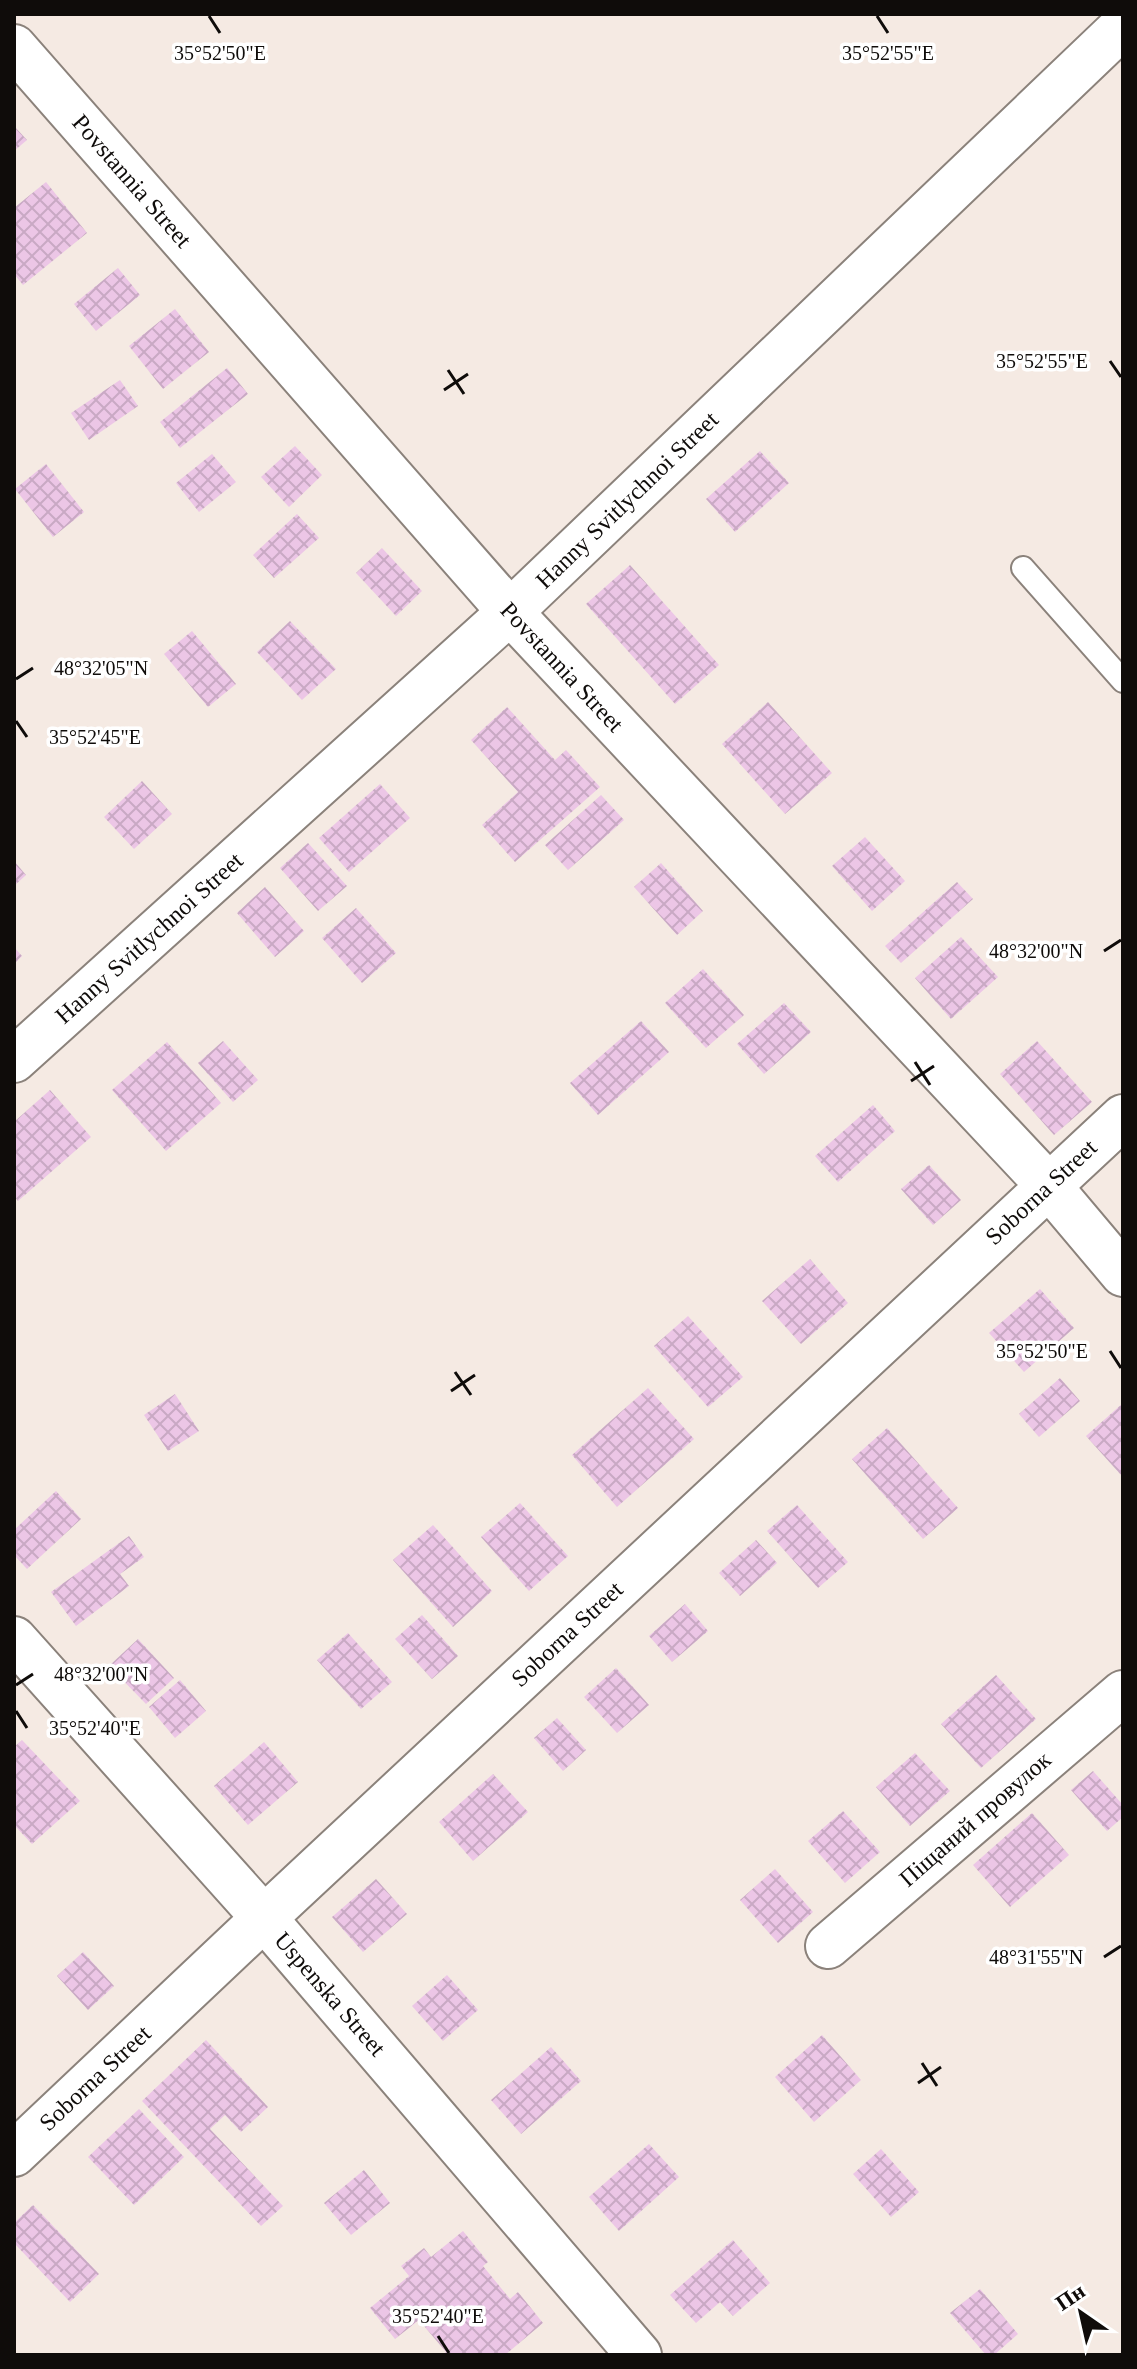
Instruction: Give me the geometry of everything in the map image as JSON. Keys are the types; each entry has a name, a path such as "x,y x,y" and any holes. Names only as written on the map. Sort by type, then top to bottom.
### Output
{"street":[{"name":"Hanny Svitlychnoi Street","path":"14,1060 510,612 1123,26"},
{"name":"Povstannia Street","path":"14,47 510,612 1048,1185 1123,1274"},
{"name":"Soborna Street","path":"14,2154 1123,1117"},
{"name":"Uspenska Street","path":"14,1639 264,1918 639,2355"},
{"name":"Піщаний провулок","path":"828,1946 1123,1693"}],"lane":[{"path":"1023,568 1123,681"}],"building":[{"path":"14,126 27,140 14,151"},
{"path":"46,182 87,233 23,285 14,274 14,208"},
{"path":"118,268 140,295 96,331 74,304"},
{"path":"175,309 209,352 163,389 129,346"},
{"path":"227,368 248,394 180,448 160,422"},
{"path":"120,380 138,406 89,440 71,413"},
{"path":"295,446 322,475 289,507 261,477"},
{"path":"760,451 789,483 735,532 706,499"},
{"path":"212,454 236,482 199,512 176,483"},
{"path":"46,464 84,512 53,537 15,489"},
{"path":"297,514 319,538 274,578 253,555"},
{"path":"382,548 422,591 396,616 356,573"},
{"path":"630,565 719,665 675,704 586,604"},
{"path":"290,621 336,669 302,700 257,652"},
{"path":"192,631 236,684 208,707 164,654"},
{"path":"768,702 832,773 785,814 722,744"},
{"path":"507,707 555,760 566,750 600,787 515,862 482,825 518,792 471,740"},
{"path":"142,781 172,814 134,849 104,817"},
{"path":"380,784 410,818 349,872 319,838"},
{"path":"601,795 624,820 568,870 545,845"},
{"path":"865,837 905,881 872,911 832,866"},
{"path":"308,843 347,886 318,911 280,868"},
{"path":"14,861 26,875 14,886"},
{"path":"661,863 703,911 677,935 634,887"},
{"path":"957,882 973,899 901,963 885,946"},
{"path":"265,887 304,931 275,957 237,913"},
{"path":"356,908 396,953 362,983 322,938"},
{"path":"961,937 998,977 951,1019 915,978"},
{"path":"14,947 22,956 14,964"},
{"path":"703,969 744,1015 706,1048 665,1003"},
{"path":"784,1003 811,1032 764,1074 737,1044"},
{"path":"641,1021 669,1052 598,1115 570,1083"},
{"path":"223,1041 258,1080 233,1102 198,1063"},
{"path":"1037,1041 1092,1102 1054,1135 1000,1074"},
{"path":"167,1042 221,1103 166,1151 112,1090"},
{"path":"50,1090 91,1137 18,1201 14,1196 14,1122"},
{"path":"873,1105 895,1131 838,1182 815,1156"},
{"path":"929,1165 961,1200 933,1225 901,1189"},
{"path":"810,1259 848,1303 801,1344 762,1301"},
{"path":"1040,1289 1074,1328 1024,1372 989,1333"},
{"path":"688,1316 743,1377 708,1407 654,1346"},
{"path":"1060,1378 1080,1401 1039,1437 1019,1414"},
{"path":"648,1388 694,1439 617,1507 572,1455"},
{"path":"175,1394 199,1431 168,1451 144,1415"},
{"path":"1123,1403 1123,1473 1121,1475 1086,1436"},
{"path":"887,1428 958,1508 923,1539 852,1459"},
{"path":"56,1491 81,1519 27,1569 14,1555 14,1530"},
{"path":"520,1503 568,1556 529,1591 481,1537"},
{"path":"797,1505 848,1562 818,1588 767,1531"},
{"path":"433,1525 492,1591 453,1627 393,1560"},
{"path":"129,1536 144,1557 120,1574 129,1586 76,1626 51,1592"},
{"path":"756,1540 777,1563 740,1596 719,1573"},
{"path":"685,1604 708,1631 672,1662 649,1636"},
{"path":"422,1615 458,1656 432,1679 395,1639"},
{"path":"348,1633 392,1682 361,1709 317,1660"},
{"path":"138,1639 174,1678 146,1704 109,1666"},
{"path":"616,1668 649,1705 617,1733 584,1697"},
{"path":"996,1675 1036,1719 981,1768 941,1724"},
{"path":"180,1680 206,1711 175,1738 149,1707"},
{"path":"557,1718 586,1750 563,1771 534,1738"},
{"path":"22,1740 80,1801 32,1844 14,1825 14,1747"},
{"path":"264,1742 298,1782 248,1825 214,1786"},
{"path":"915,1753 950,1791 910,1826 876,1787"},
{"path":"1093,1771 1123,1805 1123,1817 1107,1831 1071,1790"},
{"path":"493,1774 528,1812 473,1861 439,1822"},
{"path":"843,1811 880,1852 845,1883 808,1841"},
{"path":"1032,1813 1069,1855 1010,1907 973,1865"},
{"path":"775,1869 813,1912 778,1943 740,1900"},
{"path":"376,1879 407,1914 363,1952 332,1917"},
{"path":"83,1952 114,1986 88,2010 57,1976"},
{"path":"447,1975 478,2010 443,2041 412,2006"},
{"path":"822,2035 861,2080 814,2122 775,2077"},
{"path":"206,2040 268,2107 241,2132 225,2115 210,2129 283,2206 261,2226 142,2101"},
{"path":"551,2047 581,2081 521,2134 491,2100"},
{"path":"139,2109 184,2157 134,2205 88,2157"},
{"path":"649,2144 679,2177 619,2231 589,2197"},
{"path":"881,2149 919,2192 891,2217 853,2174"},
{"path":"364,2170 390,2203 351,2235 324,2203"},
{"path":"33,2205 99,2274 70,2302 14,2243 14,2223"},
{"path":"463,2231 488,2262 483,2266 510,2299 518,2292 543,2323 505,2355 442,2355 446,2352 419,2320 395,2339 370,2308 409,2276 401,2266 424,2248 431,2257"},
{"path":"733,2240 770,2283 733,2316 720,2302 696,2323 670,2295"},
{"path":"980,2289 1018,2334 994,2355 986,2355 950,2313"}]}
